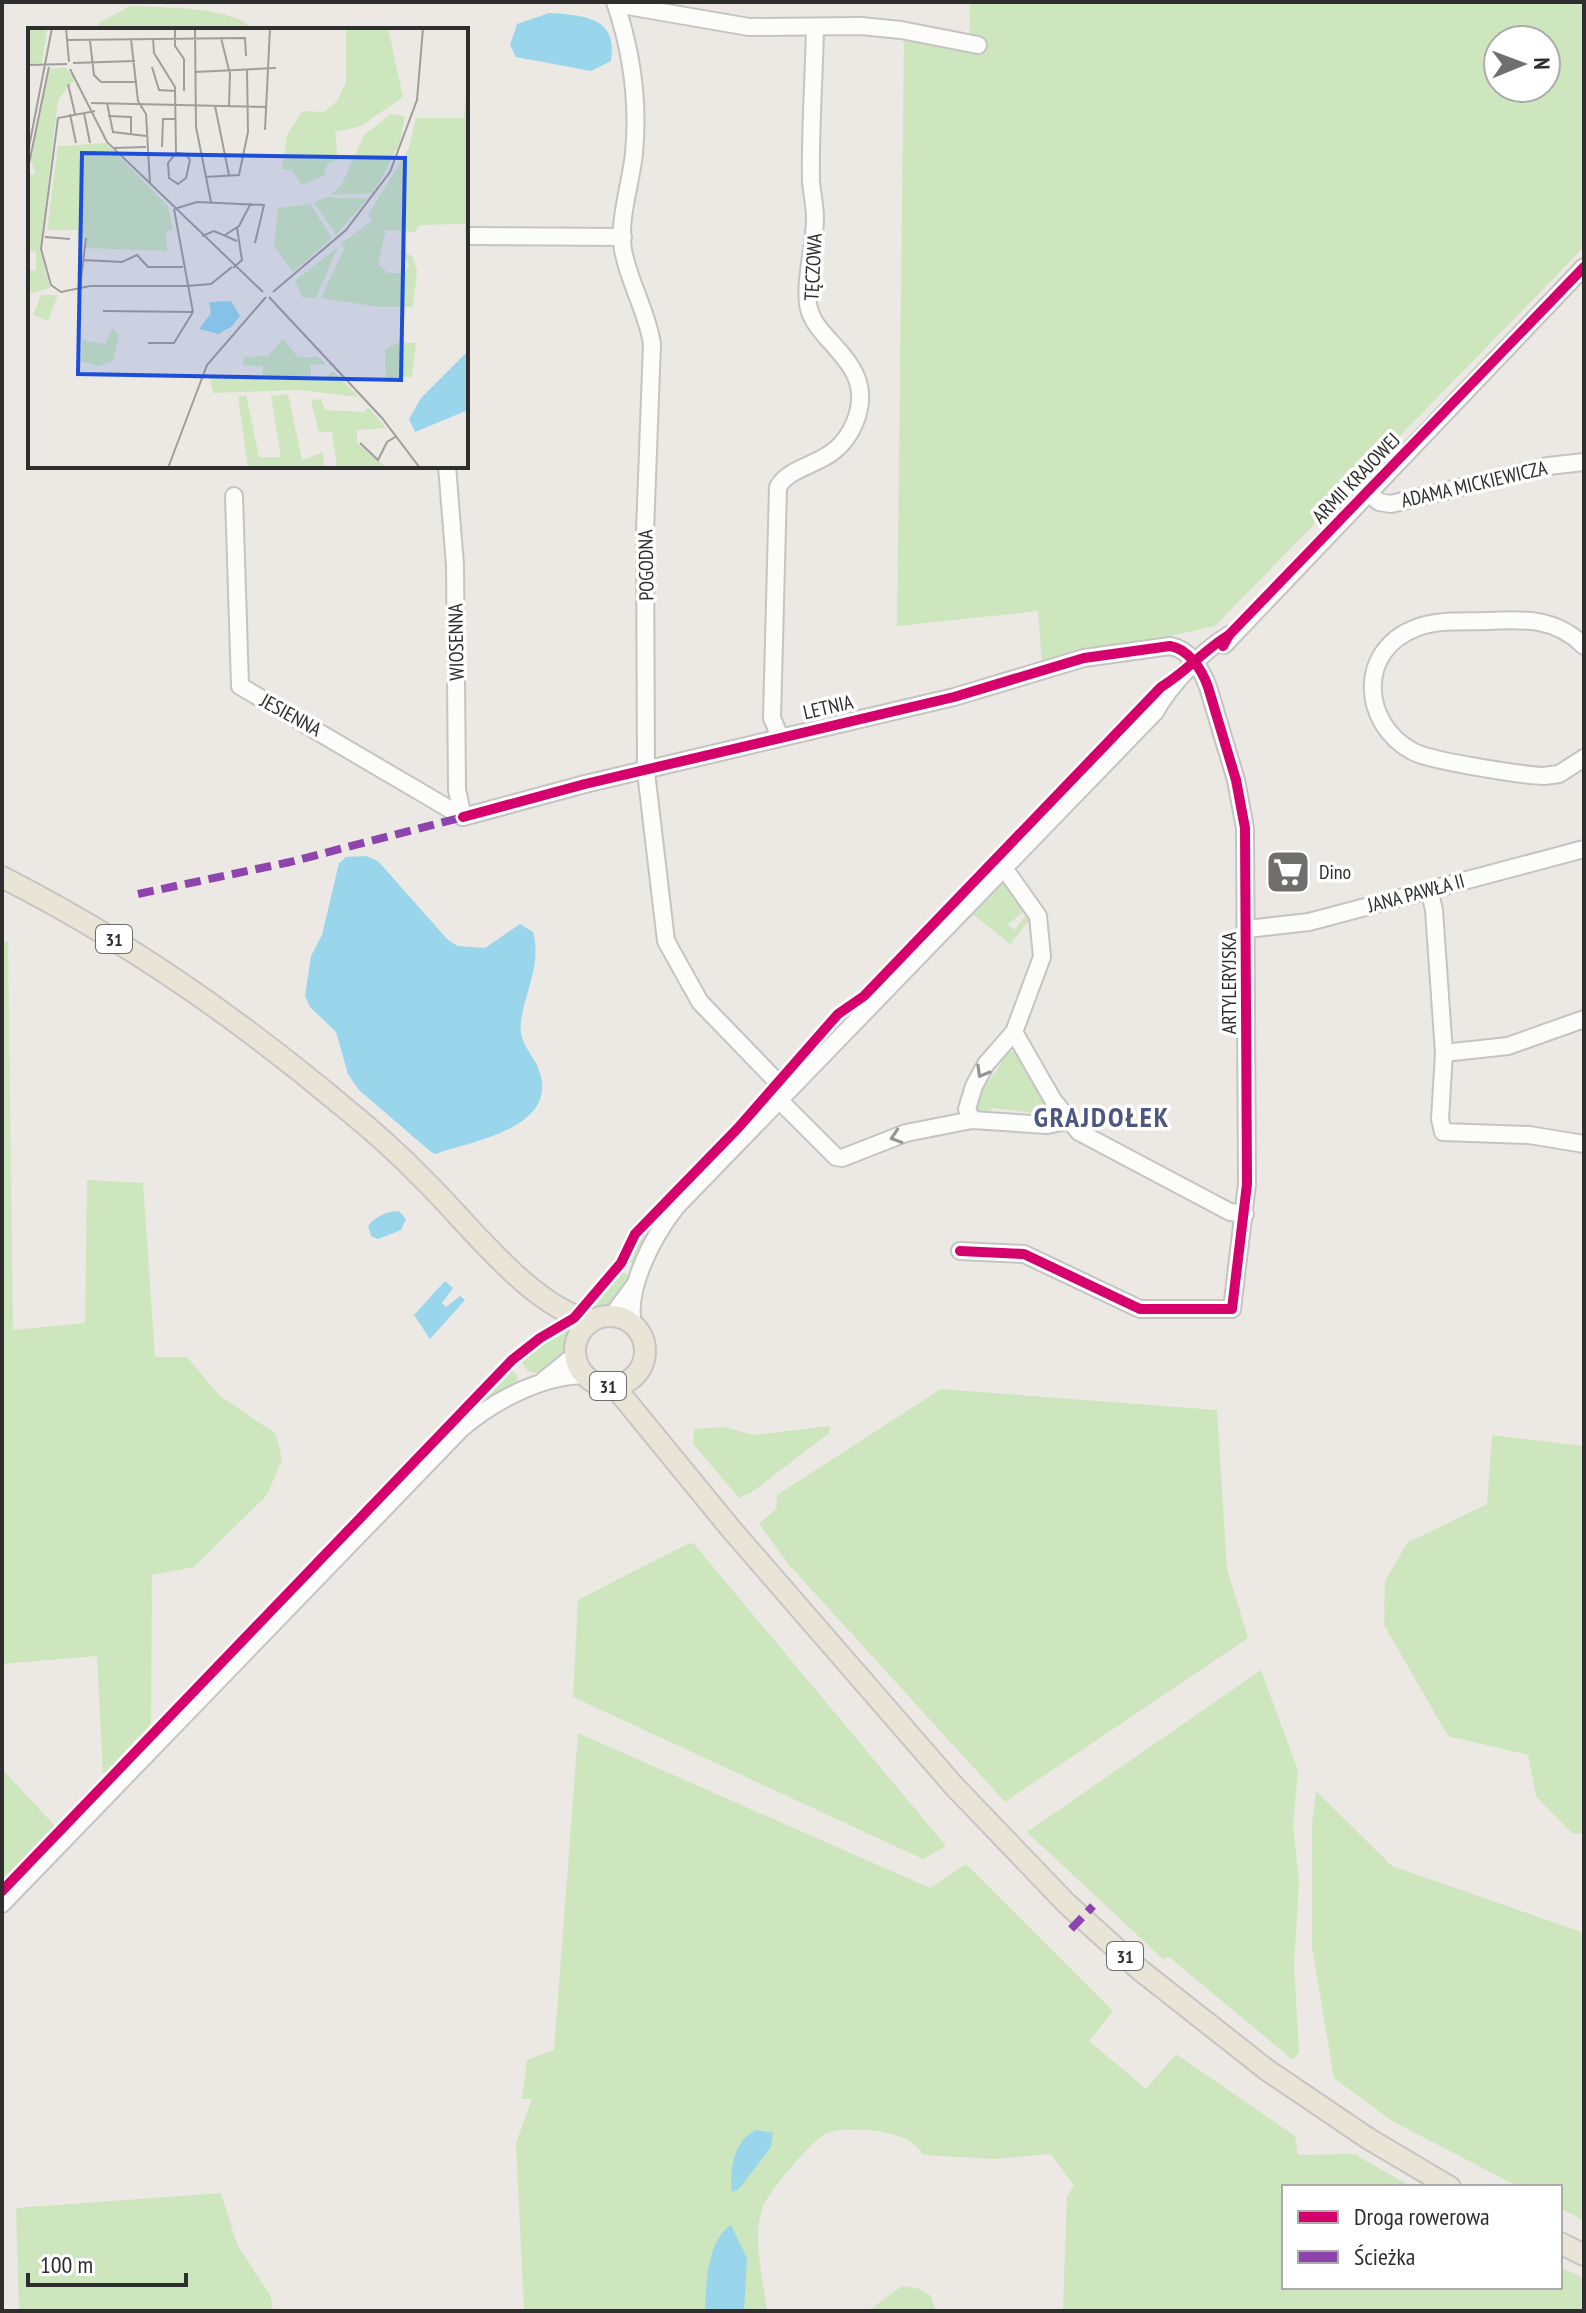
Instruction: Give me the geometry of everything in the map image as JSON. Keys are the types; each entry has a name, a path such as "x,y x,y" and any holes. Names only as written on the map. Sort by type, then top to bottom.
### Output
{"main road":[{"name":"31","path":"2,877 145,958 268,1045 397,1153 501,1259 554,1305 576,1346 584,1375 598,1384 614,1386 634,1376"},
{"name":"31","path":"554,1305 633,1325 643,1339 645,1350 634,1376 645,1423"},
{"path":"576,1346 602,1319"},
{"name":"31","path":"614,1386 722,1519 944,1774 1067,1904 1140,1970 1267,2070 1369,2139 1447,2185"},
{"path":"1562,2244 1584,2255"}],"street":[{"path":"615,3 749,27 901,30 978,45"},
{"name":"POGODNA","path":"615,3 636,80 634,151 623,250 647,315 652,344 645,531 646,772 666,941 700,1002 783,1096"},
{"name":"TĘCZOWA","path":"780,737 772,718 778,487 784,478 826,459 840,446 859,410 856,379 847,360 819,328 808,305 815,218 811,182 815,28"},
{"path":"468,236 623,237"},
{"name":"ARMII KRAJOWEJ","path":"633,1325 637,1282 649,1248 667,1218 1155,712 1167,705 1229,635 1584,267"},
{"name":"ADAMA MICKIEWICZA","path":"1368,492 1379,502 1391,504 1548,466 1584,462"},
{"name":"WIOSENNA","path":"447,468 455,565 457,790 463,817"},
{"name":"JESIENNA","path":"234,496 240,686 463,817"},
{"path":"1584,646 1568,633 1539,620 1421,626 1403,634 1381,655 1375,666 1371,693 1378,716 1387,730 1415,753 1544,776 1559,774 1584,758"},
{"name":"LETNIA","path":"463,817 780,737 954,697 1084,658 1175,646 1198,668"},
{"name":"ARTYLERYJSKA","path":"960,1251 1024,1254 1140,1309 1232,1309 1245,1214 1245,828 1236,780 1198,668"},
{"name":"JANA PAWŁA II","path":"1247,929 1286,928 1584,849"},
{"path":"972,1120 967,1109 974,1086 986,1064 1014,1032 1018,1015 1039,970 1043,941 1033,907 1004,868"},
{"path":"1429,889 1434,910 1444,1053 1440,1119 1443,1132 1529,1135 1584,1144"},
{"path":"1444,1053 1508,1046 1584,1019"},
{"path":"1014,1032 1067,1121 1101,1145 1230,1212 1245,1214"},
{"path":"783,1096 842,1158 897,1136 972,1120 1047,1125 1067,1121"},
{"name":"ARMII KRAJOWEJ","path":"602,1319 637,1282"},
{"path":"2,1904 472,1420 543,1381 576,1346"},
{"path":"543,1381 584,1375"}],"green space":[{"path":"970,2 1584,2 1584,247 1215,626 1042,664 1038,611 897,626 904,36 969,50"},
{"path":"130,6 213,12 229,16 251,28 97,28 99,23"},
{"path":"1157,695 1162,695 1024,839 1019,839"},
{"path":"1005,882 1026,909 1008,925 1014,930 1027,914 1031,918 1010,944 974,915 964,922"},
{"path":"8,941 13,1330 85,1323 87,1180 143,1183 155,1357 187,1357 219,1395 276,1434 282,1460 267,1495 194,1567 152,1575 151,1724 103,1775 97,1656 2,1664 2,942"},
{"path":"1005,1050 1020,1054 1047,1101 1035,1119 1034,1113 993,1108 987,1114 977,1110 981,1081 985,1087 1001,1064 998,1058"},
{"path":"694,1176 697,1178 638,1262 624,1264 637,1235"},
{"path":"617,1272 627,1274 630,1280 605,1312 581,1313"},
{"path":"566,1326 571,1342 569,1354 542,1374 528,1371 518,1357"},
{"path":"509,1367 517,1376 516,1387 439,1442"},
{"path":"941,1389 1217,1410 1227,1569 1248,1638 1005,1802 790,1566 759,1524 776,1509 777,1495"},
{"path":"830,1426 829,1433 755,1490 739,1498 693,1444 694,1429 724,1427 754,1435"},
{"path":"1492,1435 1584,1446 1584,1834 1572,1833 1536,1796 1528,1755 1448,1736 1384,1625 1385,1581 1407,1543 1487,1504"},
{"path":"689,1543 694,1544 946,1846 923,1859 573,1697 578,1600"},
{"path":"1261,1670 1298,1771 1293,1825 1299,1883 1294,1965 1299,2052 1293,2060 1169,1957 1164,1960 1027,1832"},
{"path":"578,1733 930,1888 966,1864 1113,2011 1089,2041 1146,2089 1176,2054 1295,2136 1298,2155 1354,2154 1408,2185 1282,2185 1282,2289 1562,2289 1562,2268 1584,2278 1584,2311 1063,2311 1067,2196 1074,2186 1051,2154 994,2159 924,2155 913,2143 903,2138 857,2130 835,2131 820,2137 773,2190 763,2207 758,2245 767,2311 524,2311 516,2143 532,2099 522,2099 527,2060 554,2050"},
{"path":"2,1769 55,1826 2,1881"},
{"path":"1316,1791 1392,1866 1584,1933 1584,2221 1562,2209 1562,2185 1515,2185 1392,2121 1334,2078 1312,1947 1312,1824"},
{"path":"221,2193 237,2244 271,2297 273,2311 19,2311 16,2208"},
{"path":"902,2286 920,2289 931,2296 936,2311 868,2311"}],"water":[{"path":"549,13 586,17 604,27 612,46 611,61 591,71 516,57 510,45 517,24"},
{"path":"366,856 378,861 448,940 458,946 485,948 520,924 533,932 534,967 521,1030 524,1043 540,1073 542,1092 536,1107 524,1120 508,1130 436,1154 431,1152 359,1090 348,1074 336,1032 310,1007 305,996 311,956 322,935 339,863 346,857"},
{"path":"399,1211 406,1219 401,1230 378,1239 371,1236 368,1226 374,1220"},
{"path":"445,1281 453,1288 442,1303 446,1307 460,1296 465,1300 430,1339 414,1315"},
{"path":"756,2130 773,2133 771,2147 739,2189 732,2192 731,2174 738,2148"},
{"path":"731,2225 747,2258 744,2311 705,2311 712,2252 723,2232"}],"marked path":[{"path":"138,894 290,862 463,817"},
{"path":"1071,1929 1093,1906"}],"cycle path":[{"path":"1223,646 1229,635 1584,267"},
{"path":"2,1891 512,1360 540,1338 574,1318 621,1263 635,1234 738,1128 838,1014 864,996 1161,687 1229,635"},
{"path":"463,817 585,784 954,697 1084,658 1170,646 1189,656 1208,687 1236,780 1245,828 1247,1184 1232,1309 1140,1309 1024,1254 960,1251"}],"place":[{"name":"Dino","path":"1288,872"}],"district":[{"name":"GRAJDOŁEK","path":"1102,1116"}]}
